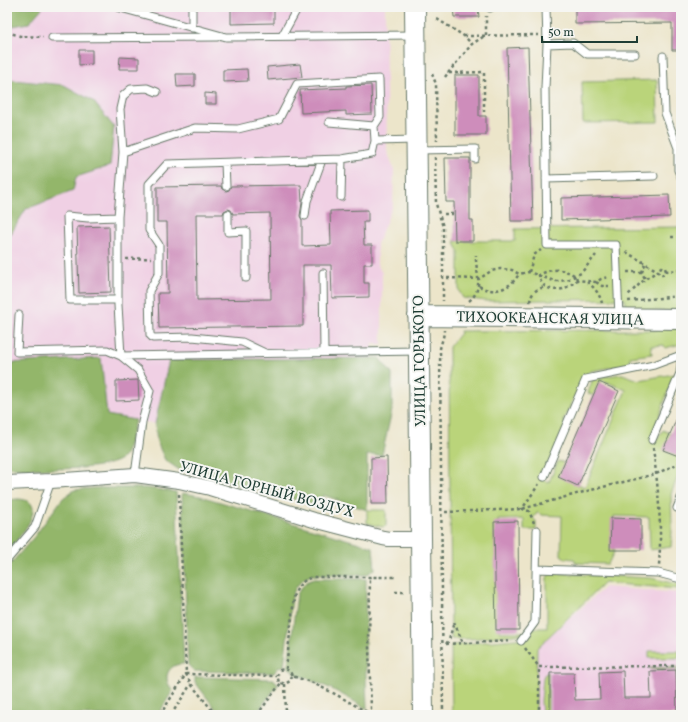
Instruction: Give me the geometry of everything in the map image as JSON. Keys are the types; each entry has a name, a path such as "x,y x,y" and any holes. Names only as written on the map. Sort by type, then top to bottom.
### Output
{"main road":[{"name":"УЛИЦА ГОРЬКОГО","path":"415,7 423,715"},
{"name":"ТИХООКЕАНСКАЯ УЛИЦА","path":"418,316 681,319"}],"street":[{"name":"УЛИЦА ГОРНЫЙ ВОЗДУХ","path":"7,483 135,475 210,488 314,520 382,538 421,539"}],"lane":[{"path":"117,7 226,37"},
{"path":"192,7 192,28"},
{"path":"282,36 298,7"},
{"path":"546,7 547,44 545,88 547,245 616,245 620,319"},
{"path":"52,38 415,35"},
{"path":"547,44 573,43 587,54 635,54"},
{"path":"663,56 665,113 679,146 678,170 681,177"},
{"path":"123,152 195,128 238,129 279,119 297,84 379,79 380,117 374,126 375,140 372,154 342,159 322,160 167,164 149,184 149,230 158,245 159,258 159,273 149,291 150,335 154,338 192,337 242,342 265,353"},
{"path":"121,356 118,300 118,217 123,152 120,109 123,96 132,90 147,88 157,92"},
{"path":"329,122 374,126"},
{"path":"375,140 416,145 474,149 475,158"},
{"path":"341,197 342,159"},
{"path":"306,216 307,201 322,160"},
{"path":"225,163 226,186"},
{"path":"546,179 654,176"},
{"path":"228,214 228,232 246,230 246,278"},
{"path":"118,217 88,218 67,216 70,300 118,300"},
{"path":"323,273 324,352"},
{"path":"19,315 17,352 107,350 121,356 138,370 150,391 142,422 135,475"},
{"path":"121,356 419,351"},
{"path":"544,477 586,379 654,365 681,355"},
{"path":"652,440 680,372 681,363"},
{"path":"7,560 35,527 51,481"},
{"path":"677,508 681,498"},
{"path":"521,641 535,622 537,530"},
{"path":"537,569 658,573 681,579"}],"path":[{"path":"486,16 486,36"},
{"path":"437,19 464,36 472,44"},
{"path":"7,32 20,36 52,38"},
{"path":"464,36 547,35"},
{"path":"445,77 472,44 486,36"},
{"path":"448,73 484,72 484,113"},
{"path":"444,214 455,214"},
{"path":"671,237 681,237"},
{"path":"625,251 658,271 659,274 662,275 666,271 681,270"},
{"path":"466,304 476,294 479,286 476,255"},
{"path":"529,272 534,255"},
{"path":"447,278 479,279 491,271 500,269 512,270 519,274 529,272 554,281 561,281 576,276 596,255"},
{"path":"118,259 159,258"},
{"path":"645,264 642,272 645,279"},
{"path":"627,296 645,279 658,271 659,268 662,267 666,271"},
{"path":"539,275 546,271 562,269 576,276 577,280"},
{"path":"626,272 642,272"},
{"path":"479,286 485,290 501,289 509,286 519,274"},
{"path":"539,275 540,281 545,287"},
{"path":"577,280 596,282 601,279 611,277"},
{"path":"530,303 534,292 539,288 545,287 561,290 570,286 577,280"},
{"path":"586,282 594,287 599,294 602,303"},
{"path":"596,282 602,286 611,286"},
{"path":"627,301 681,296"},
{"path":"443,715 440,349 444,336"},
{"path":"652,440 656,474 660,547 658,573"},
{"path":"445,512 522,509 656,474 681,462"},
{"path":"522,509 544,477"},
{"path":"179,482 186,674 191,684 216,715"},
{"path":"522,509 529,511 537,530"},
{"path":"286,669 294,598 300,584 313,577 395,577"},
{"path":"276,676 280,670 289,670 292,676 311,682 331,691 370,715 370,577"},
{"path":"395,592 407,592"},
{"path":"463,643 454,622 449,640 446,644 521,641 539,667 539,715"},
{"path":"539,667 681,666"},
{"path":"186,674 276,676"},
{"path":"160,715 186,674"},
{"path":"276,676 277,679 283,684 286,715"},
{"path":"257,715 283,684 290,681 292,676"},
{"path":"172,715 191,684"}],"shaded area":[{"path":"43,7 385,7 387,150 394,170 393,205 377,244 377,264 382,273 382,344 372,344 372,409 155,424 107,415 101,358 7,363 7,240 26,209 73,191 75,177 110,166 64,85 12,80 7,68 8,27 29,23"},
{"path":"605,587 681,593 681,715 459,715"}],"green space":[{"path":"7,7 43,7 29,23 8,27"},
{"path":"12,80 64,85 93,101 114,127 110,166 76,177 73,191 26,209 7,240 7,82"},
{"path":"657,80 658,122 583,123 582,82"},
{"path":"681,227 681,311 630,311 625,307 625,299 486,301 463,298 459,291 459,251 454,241 515,241 515,229"},
{"path":"659,328 681,328 681,344 665,348 664,345 651,346 652,354 630,357 630,364 591,371 587,375 582,385 580,385 563,421 566,423 542,480 549,482 558,461 566,463 560,477 585,487 626,390 602,380 594,396 588,393 593,378 622,374 639,380 674,374 652,437 658,438 663,430 671,434 665,450 681,457 681,468 671,494 671,547 650,550 649,517 614,516 614,552 608,564 576,563 574,559 565,558 561,555 562,516 541,515 538,512 533,518 536,521 536,530 524,530 524,519 498,520 500,632 526,632 526,634 451,639 449,347 460,331 656,330"},
{"path":"101,358 107,415 135,420 124,456 116,461 104,465 69,469 7,467 7,363"},
{"path":"379,358 392,374 392,410 382,455 367,455 367,510 323,495 319,506 178,469 165,460 157,442 155,424 169,360"},
{"path":"95,488 146,488 176,492 184,664 174,666 168,672 167,681 173,690 158,715 7,715 7,568 34,537 63,498 74,490"},
{"path":"182,493 200,496 373,547 375,569 366,575 312,575 299,583 292,597 284,666 278,668 274,673 194,671 188,665"},
{"path":"18,499 28,501 32,506 33,512 31,519 21,535 7,552 7,500"},
{"path":"367,510 386,510 386,526 382,527 367,523"},
{"path":"549,574 651,578 681,585 681,589 604,583 537,648 536,715 452,715 451,645 526,638 531,635 532,628 547,628 547,578"},
{"path":"313,579 366,579 365,647 367,709 332,689 294,674 288,667 297,594 305,583"},
{"path":"649,651 679,651 679,658 649,658"},
{"path":"681,667 681,707 678,707 677,669 650,668"},
{"path":"548,672 548,712 559,712 559,715 542,715 541,701 543,678"},
{"path":"195,677 274,679 278,685 255,715 220,715 195,682"}],"building":[{"path":"231,7 274,7 274,23 231,24"},
{"path":"453,7 478,7 479,17 454,17"},
{"path":"575,7 681,7 681,50 672,50 672,23 575,24"},
{"path":"528,47 533,221 511,221 507,48"},
{"path":"79,50 92,50 92,64 79,65"},
{"path":"120,57 139,58 139,69 119,69"},
{"path":"300,64 302,77 268,80 267,67"},
{"path":"247,69 248,81 223,82 223,70"},
{"path":"176,74 195,74 195,86 177,87"},
{"path":"455,75 479,75 479,116 486,116 486,135 455,135"},
{"path":"371,85 372,114 346,115 346,111 301,113 300,90 346,88 346,86"},
{"path":"205,93 216,94 216,104 205,104"},
{"path":"445,158 470,158 470,220 473,220 473,241 455,241 454,202 446,202"},
{"path":"301,185 302,203 300,216 302,220 302,246 331,245 330,211 368,210 368,222 363,222 364,245 372,245 372,264 364,264 364,283 369,283 369,297 332,298 331,265 303,265 303,326 159,328 158,293 168,293 167,222 157,222 157,187 221,186 222,189 226,191 229,190 231,186","holes":["228,209 231,210 233,214 270,213 271,299 197,300 196,214 223,214 224,211"]},
{"path":"669,195 670,217 561,220 561,198"},
{"path":"109,226 111,292 79,293 77,227"},
{"path":"138,380 139,400 116,401 116,381"},
{"path":"599,382 619,391 578,486 558,477"},
{"path":"681,409 681,457 663,450"},
{"path":"387,457 388,504 371,504 371,458"},
{"path":"611,518 641,519 641,550 610,550"},
{"path":"518,521 519,630 496,630 494,522"},
{"path":"676,670 677,715 560,715 560,711 550,712 550,673 574,673 575,700 600,699 599,672 623,671 624,698 651,698 650,671"}]}
